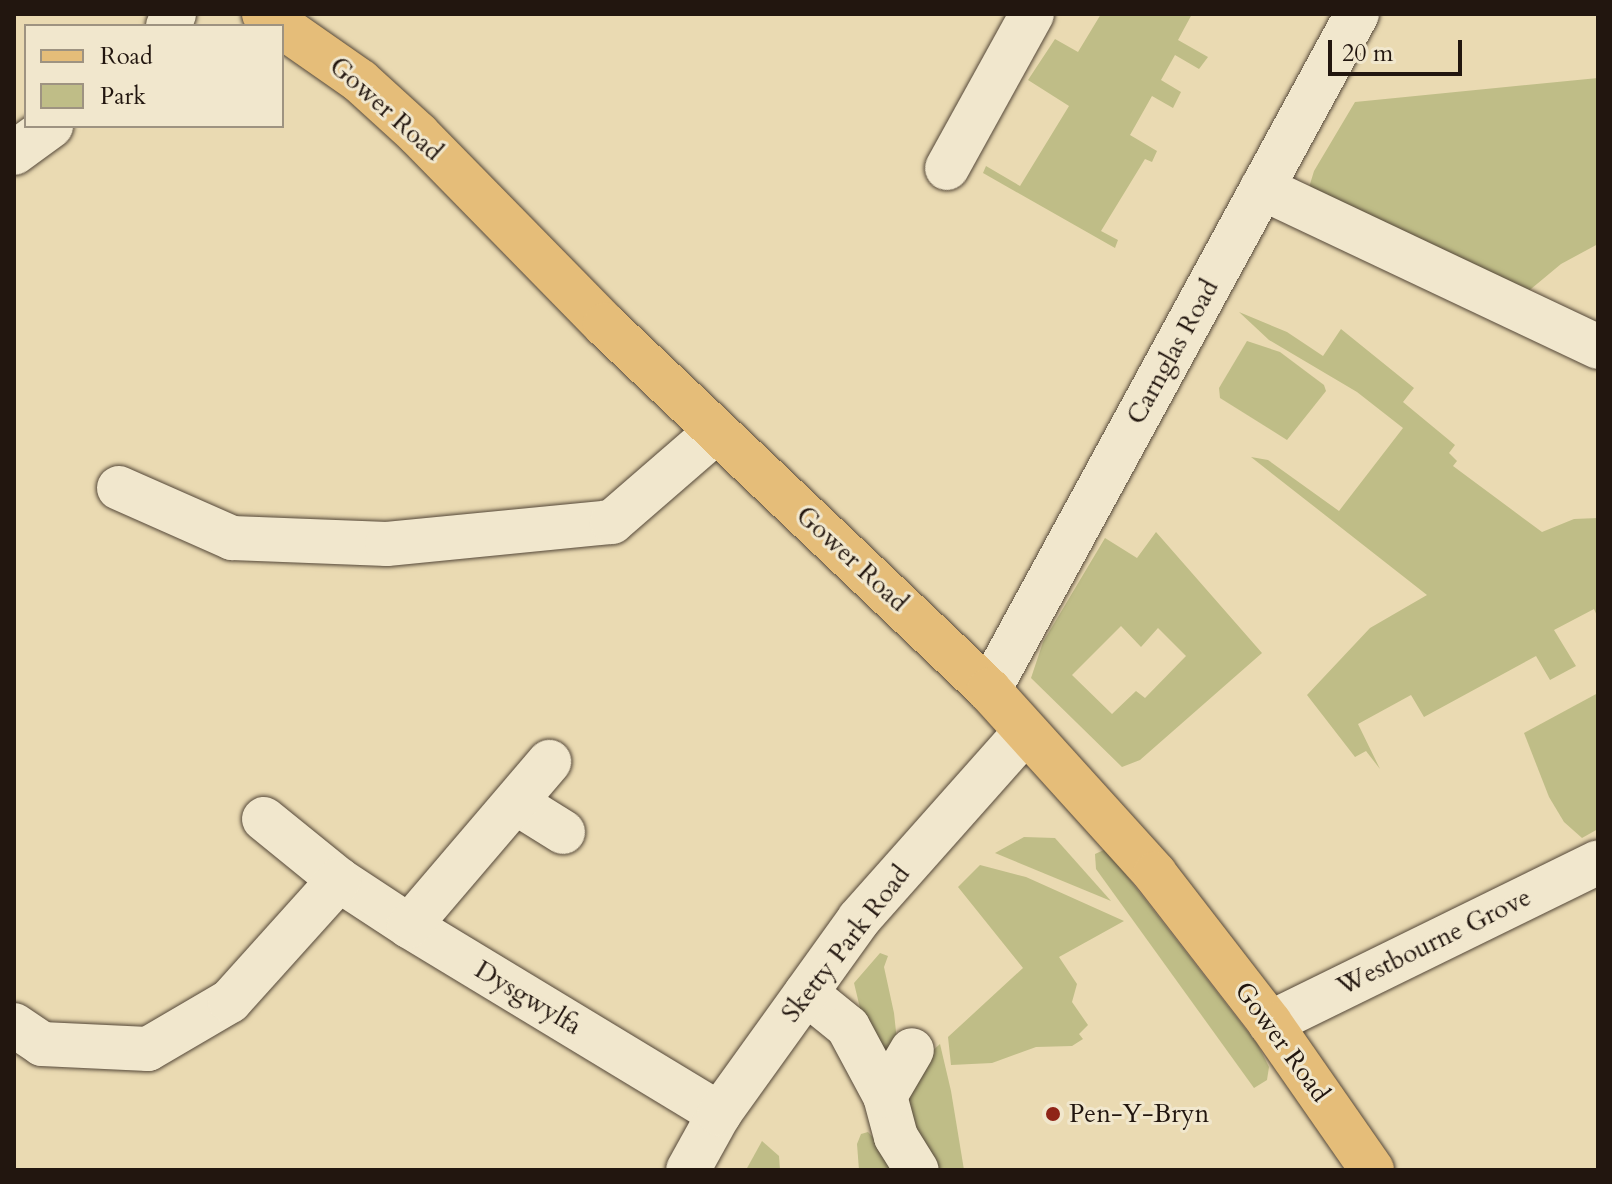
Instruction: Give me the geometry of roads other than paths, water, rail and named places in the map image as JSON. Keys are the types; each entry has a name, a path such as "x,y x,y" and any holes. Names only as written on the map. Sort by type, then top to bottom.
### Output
{"main road":[{"name":"Gower Road","path":"284,28 360,81 418,134 716,432 989,690 1024,733 1155,874 1270,1023 1372,1170"}],"street":[{"path":"947,168 1032,14"},
{"name":"Carnglas Road","path":"989,690 1357,14"},
{"path":"14,153 48,128"},
{"path":"1262,188 1598,347"},
{"path":"119,488 232,538 387,544 612,522 716,432"},
{"name":"Sketty Park Road","path":"688,1170 719,1114 859,919 1024,733"},
{"path":"409,926 518,804 549,762"},
{"path":"518,804 563,832"},
{"name":"Dysgwylfa","path":"264,819 339,880 409,926 719,1114"},
{"name":"Westbourne Grove","path":"1270,1023 1598,862"},
{"path":"14,1025 42,1044 148,1049 230,1001 339,880"},
{"path":"806,993 848,1027 885,1096 896,1137 917,1170"},
{"path":"885,1096 912,1050"}],"place":[{"name":"Pen-Y-Bryn","path":"1053,1114"}]}
